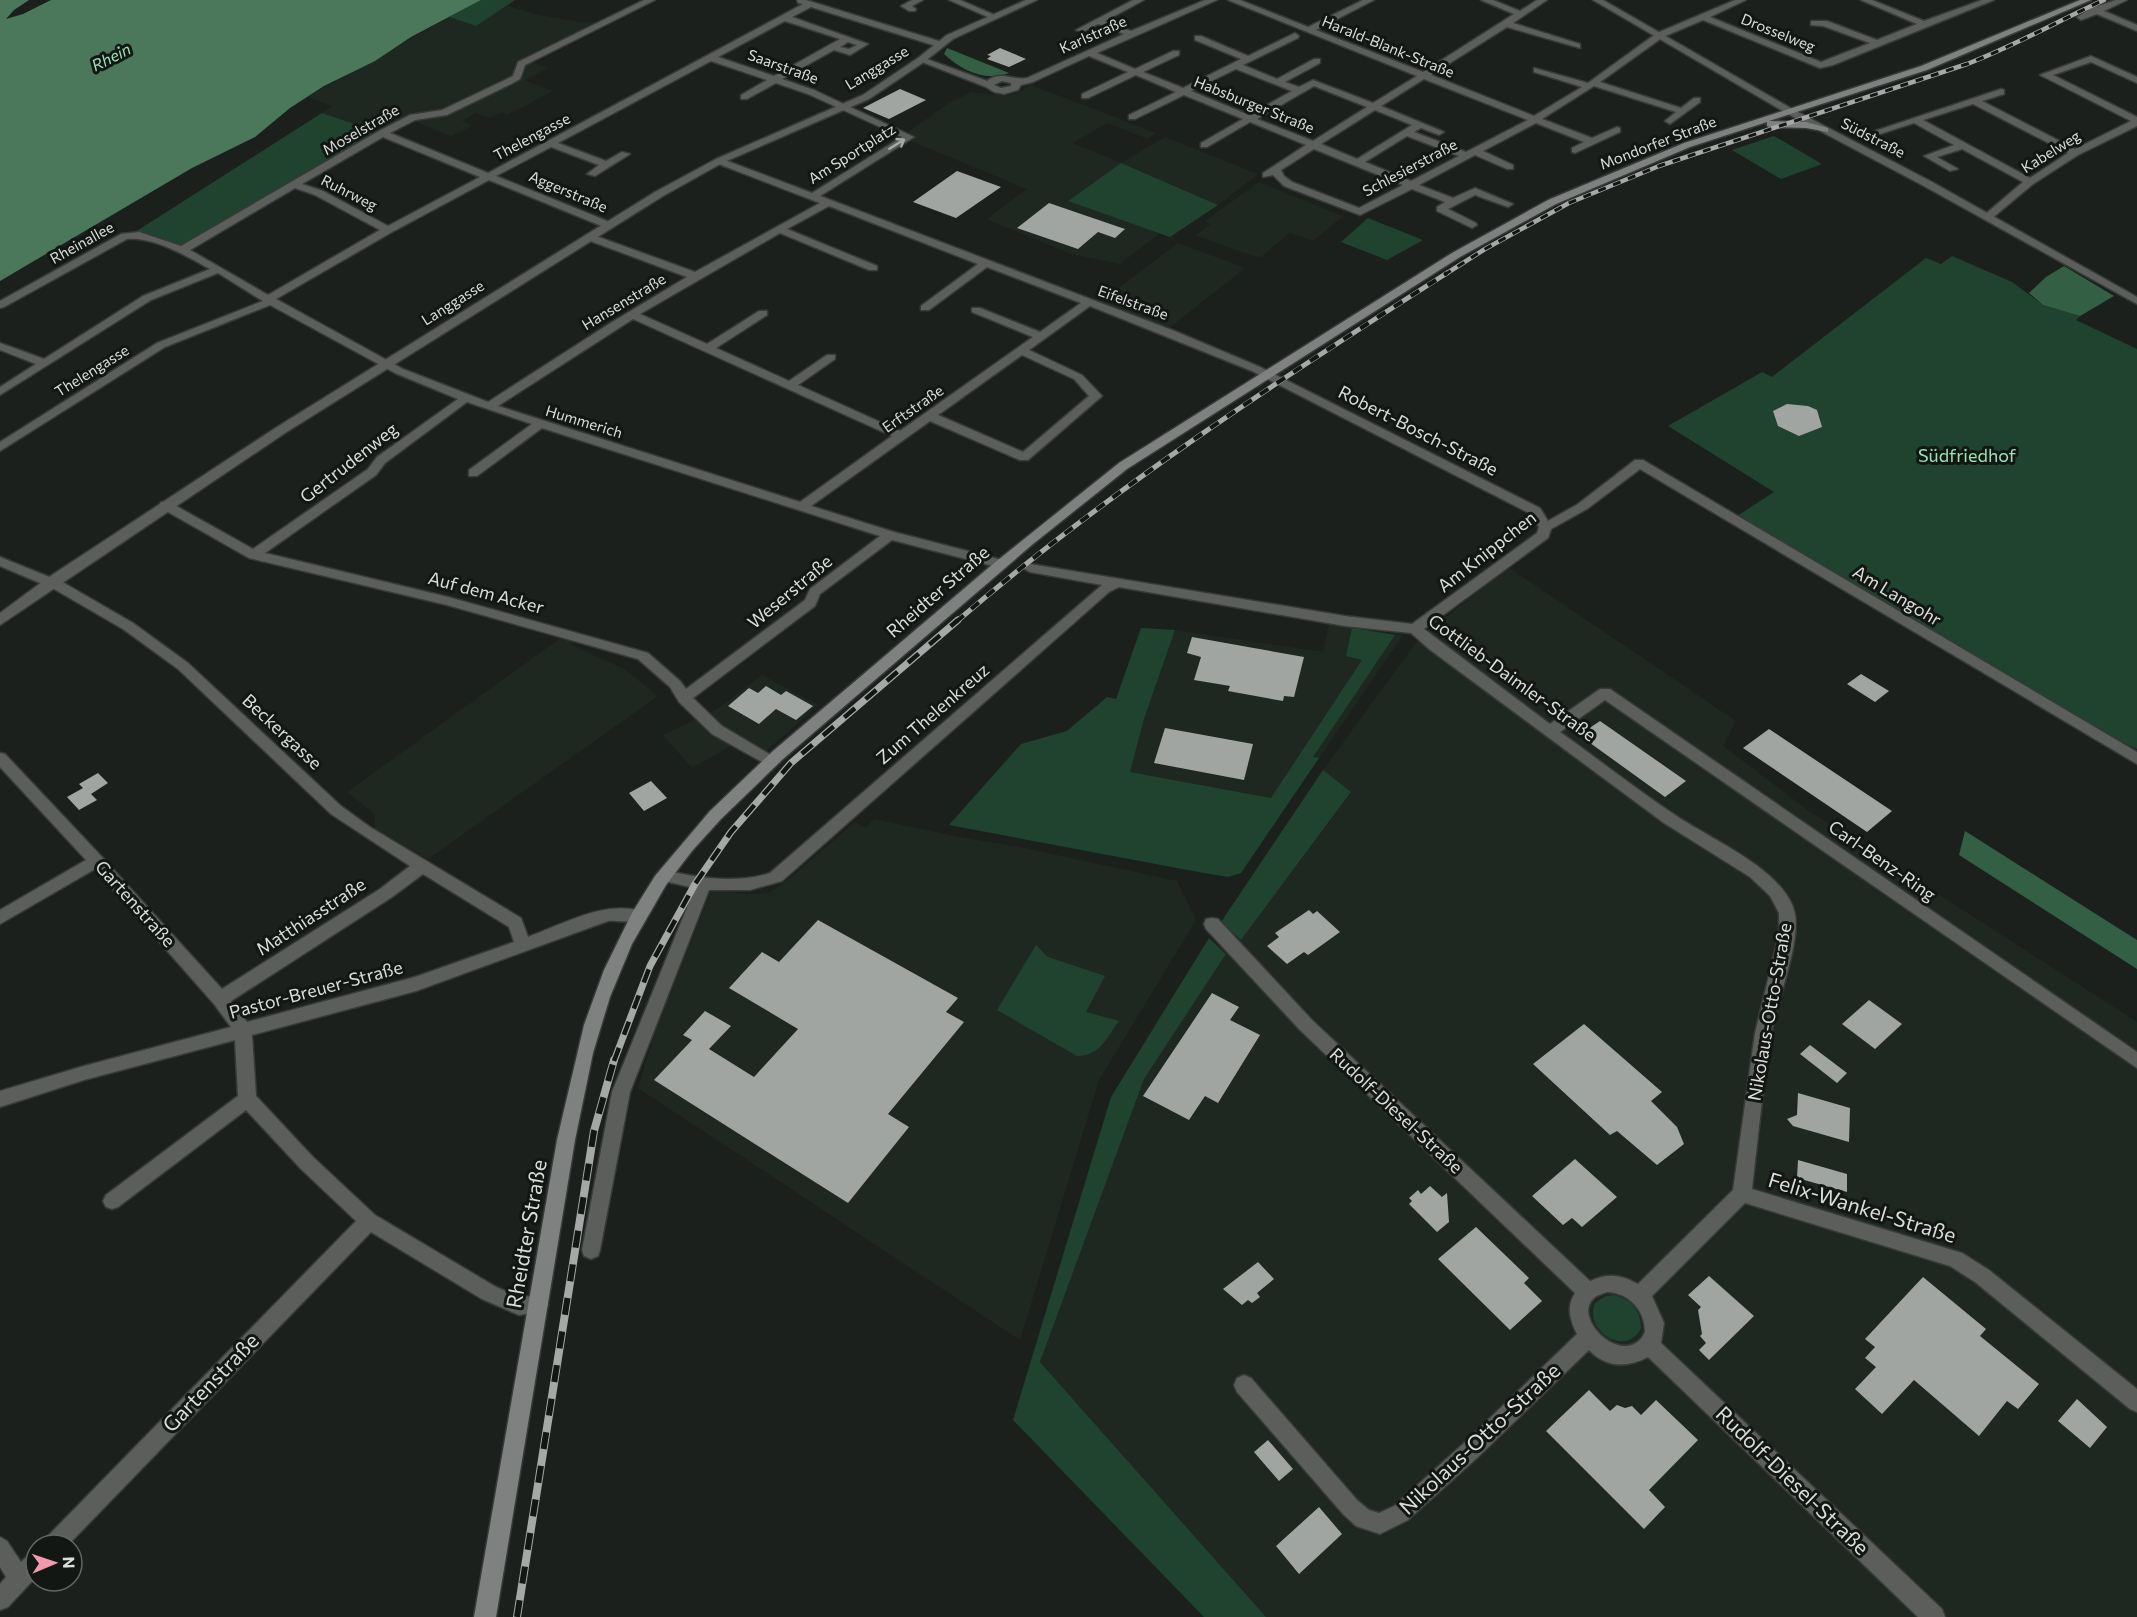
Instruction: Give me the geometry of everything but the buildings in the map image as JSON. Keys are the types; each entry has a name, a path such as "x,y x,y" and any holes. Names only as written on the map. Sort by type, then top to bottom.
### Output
{"main road":[{"name":"Mondorfer Straße","path":"1267,374 1446,261 1519,219 1583,188 1687,145 1945,60 2087,0"},
{"path":"1749,125 1791,124 1826,130"},
{"name":"Rheidter Straße","path":"484,1617 581,1065 602,994 638,916 664,876 700,833 771,762 1070,506 1123,466 1267,374"}],"street":[{"name":"Moselstraße","path":"182,250 382,133 413,117 444,113 508,82 517,77 521,64 651,0"},
{"path":"798,0 939,44"},
{"path":"912,9 905,6 919,0"},
{"path":"953,0 993,16"},
{"name":"Langgasse","path":"0,620 51,582 165,506 387,363 608,225 719,161 866,97 921,60 939,44 993,16 1033,0"},
{"path":"1080,30 1137,0"},
{"name":"Karlstraße","path":"921,60 989,85 993,80 1002,78 1012,79 1017,83 1030,80 1213,0"},
{"name":"Harald-Blank-Straße","path":"1232,0 1534,120"},
{"path":"1309,30 1370,0"},
{"path":"1485,0 1521,14"},
{"path":"1266,175 1543,0"},
{"name":"Südstraße","path":"1597,0 1791,112 1987,217 2137,301"},
{"name":"Schlesierstraße","path":"1275,168 1280,178 1288,184 1360,212 1409,184 1534,120 1591,85 1660,35 1742,0"},
{"path":"1865,0 1924,24"},
{"name":"Drosselweg","path":"1703,17 1820,65 1990,0"},
{"path":"2081,16 2123,0"},
{"name":"Thelengasse","path":"0,447 161,345 269,300 388,230 553,144 810,4"},
{"path":"2095,10 2137,28"},
{"path":"786,18 864,44 850,52 832,47"},
{"path":"1097,21 1131,34"},
{"name":"Drosselweg","path":"1814,22 1824,23 1877,43"},
{"path":"1507,24 1577,46"},
{"path":"1132,117 1296,36"},
{"path":"1198,38 1248,59"},
{"path":"744,97 847,39"},
{"name":"Habsburger Straße","path":"1089,53 1247,120 1453,202"},
{"path":"1085,96 1176,53"},
{"name":"Saarstraße","path":"712,58 777,79 842,107"},
{"path":"2137,80 2091,59 2044,75 2137,122"},
{"path":"1278,82 1317,61"},
{"path":"1236,66 1299,91"},
{"path":"1537,70 1682,111"},
{"path":"1291,75 1439,132 1426,140"},
{"path":"1204,145 1313,83"},
{"path":"1880,131 2001,92"},
{"path":"1670,121 1697,100"},
{"path":"1974,101 2075,153"},
{"name":"Am Sportplatz","path":"812,197 909,137 842,107"},
{"path":"1534,120 1593,142"},
{"path":"1915,120 2030,182"},
{"name":"Kabelweg","path":"1987,217 2030,182 2075,153 2137,122"},
{"path":"1357,164 1419,125"},
{"path":"1575,150 1617,130"},
{"name":"Aggerstraße","path":"382,133 608,225"},
{"path":"1407,133 1470,153"},
{"path":"553,144 607,165"},
{"path":"1953,169 1929,156 1961,146"},
{"name":"Schlesierstraße","path":"1470,153 1510,167"},
{"path":"592,174 625,154"},
{"name":"Eifelstraße","path":"719,161 1173,334 1267,374"},
{"name":"Ruhrweg","path":"295,185 320,193 388,230"},
{"path":"1472,225 1441,209 1475,191 1508,204"},
{"name":"Hansenstraße","path":"489,407 562,357 695,276 828,203"},
{"path":"779,229 873,268"},
{"name":"Rheinallee","path":"0,305 125,236 139,235 182,250"},
{"path":"589,237 695,276"},
{"name":"Hummerich","path":"182,250 219,268 269,300 399,371 489,407 890,535 1001,564"},
{"path":"925,308 986,263"},
{"path":"0,392 147,298 219,268"},
{"name":"Erftstraße","path":"801,507 1088,303"},
{"path":"976,310 1042,337"},
{"path":"707,349 763,313"},
{"path":"633,315 901,436"},
{"path":"0,346 44,363"},
{"path":"929,416 1024,457 1096,396 1078,377 1021,351"},
{"path":"789,386 831,357"},
{"name":"Robert-Bosch-Straße","path":"1267,374 1369,428 1536,511 1545,527"},
{"name":"Gertrudenweg","path":"254,555 372,472 381,460 466,398"},
{"path":"473,473 540,424"},
{"name":"Am Knippchen","path":"1415,629 1543,535 1545,527 1564,520 1585,506 1639,463"},
{"name":"Am Langohr","path":"1639,463 2137,759"},
{"name":"Auf dem Acker","path":"165,506 254,555 448,601 642,656 675,684 684,698 717,730 771,762"},
{"name":"Weserstraße","path":"684,698 810,603 814,592 890,535"},
{"name":"Beckergasse","path":"0,561 51,582 128,626 183,666 336,810 365,831 515,923 524,946"},
{"name":"Gottlieb-Daimler-Straße","path":"1030,568 1345,621 1415,629 1434,646 1669,819 1755,873 1783,902"},
{"name":"Zum Thelenkreuz","path":"704,884 760,882 776,877 1104,589 1118,583"},
{"name":"Carl-Benz-Ring","path":"1551,731 1605,693 2137,1061"},
{"name":"Gartenstraße","path":"0,758 97,861 220,999 243,1030"},
{"path":"0,918 97,861"},
{"name":"Matthiasstraße","path":"220,999 386,893 422,866"},
{"path":"591,1250 621,1092 704,884 664,876"},
{"name":"Nikolaus-Otto-Straße","path":"1742,1194 1763,1033 1787,934 1787,913 1783,902"},
{"name":"Pastor-Breuer-Straße","path":"0,1099 84,1073 416,984 607,915 622,913 638,916"},
{"name":"Rudolf-Diesel-Straße","path":"1212,924 1306,1025 1587,1291"},
{"path":"243,1030 247,1100 369,1221 489,1293 519,1306 538,1305"},
{"path":"112,1201 247,1100"},
{"path":"1640,1295 1710,1223 1742,1194"},
{"name":"Felix-Wankel-Straße","path":"1742,1194 1955,1259 1982,1276 2137,1402"},
{"name":"Gartenstraße","path":"65,1533 369,1221"},
{"path":"1606,1283 1623,1286 1640,1295 1653,1315 1654,1336 1642,1351 1620,1355 1597,1346 1588,1337 1578,1317 1581,1298 1587,1291 1595,1285 1606,1283"},
{"name":"Nikolaus-Otto-Straße","path":"1244,1385 1350,1507 1363,1519 1380,1524 1401,1513 1470,1451 1588,1337"},
{"name":"Rudolf-Diesel-Straße","path":"1649,1345 1934,1617"},
{"path":"0,1548 20,1579"},
{"path":"0,1599 24,1575"}],"shaded area":[{"path":"506,5 538,15 580,22 601,22 531,62 548,68 524,80 553,91 507,115 502,112 490,118 476,113 462,121 472,126 451,136 412,120 384,134 322,113 332,106 308,97 449,17 476,26"},
{"path":"947,48 1009,73 991,76 967,70 944,54"},
{"path":"1031,85 1156,133 1148,139 1107,123 1073,143 1121,163 1069,200 1160,233 1120,264 1071,254 987,219 1027,189 901,137 949,103 972,92 1007,96 1018,93"},
{"path":"1165,137 1258,174 1218,205 1121,163"},
{"path":"1259,182 1343,216 1313,241 1290,232 1261,257 1195,235 1211,224 1205,221"},
{"path":"1178,243 1245,268 1169,328 1101,301"},
{"path":"2064,266 2114,296 2080,316 2043,305 2029,293 2046,277"},
{"path":"1508,567 1736,721 1723,746 1809,811 2137,1022 2137,1617 1266,1617 1040,1362 1144,1079 1226,954 1241,940 1351,793 1323,770 1418,640"},
{"path":"1329,624 1403,635 1319,758 1271,798 1130,772 1144,719 1175,630 1323,652"},
{"path":"565,635 562,639 573,642 572,645 624,669 658,696 428,859 375,829 375,814 347,792"},
{"path":"762,675 818,705 756,760 731,746 692,768 663,735 716,710"},
{"path":"874,819 1020,847 1177,881 1196,920 1099,1080 1020,1340 638,1088 657,1026 711,891 769,893 788,880 855,822 865,828"},
{"path":"1965,831 2137,940 2137,969 1959,855"}],"green space":[{"path":"481,0 515,0 476,26 449,17"},
{"path":"322,113 384,134 179,247 135,232"},
{"path":"1774,136 1822,164 1781,179 1732,150"},
{"path":"1121,163 1218,205 1170,237 1068,201"},
{"path":"1368,218 1423,240 1387,260 1341,242"},
{"name":"Südfriedhof","path":"1952,256 2012,282 2043,305 2080,316 2076,320 2137,349 2137,749 2117,740 1737,516 1774,492 1668,426 1762,372 1772,377 1926,258 1941,264"},
{"path":"1141,628 1175,630 1144,719 1130,772 1271,798 1362,660 1346,656 1352,628 1395,635 1313,757 1319,758 1241,873 1228,877 949,825 1021,744 1067,731 1107,697 1116,699"},
{"path":"1323,770 1351,792 1241,940 1221,922"},
{"path":"1209,938 1226,954 1144,1079 1040,1362 1266,1617 1204,1617 1013,1420 1111,1097"},
{"path":"1036,945 1048,957 1105,976 1086,1012 1119,1021 1102,1044 1092,1053 1077,1056 997,1010"},
{"path":"1614,1295 1630,1302 1639,1316 1641,1328 1635,1337 1626,1341 1617,1341 1608,1337 1595,1323 1593,1313 1595,1303 1606,1296"}],"water":[{"name":"Rhein","path":"0,0 29,0 14,10 6,19 23,14 51,0 481,0 411,37 375,61 324,86 290,108 255,137 192,168 0,281"}],"railway":[{"path":"1444,275 1485,249 1569,203 1659,166 1967,64 2104,0"},
{"path":"956,622 1073,527 1133,482 1257,396 1447,273"},
{"path":"614,1061 650,966 695,884 731,832 791,763 958,620"},
{"path":"517,1617 594,1131 614,1060"}]}
